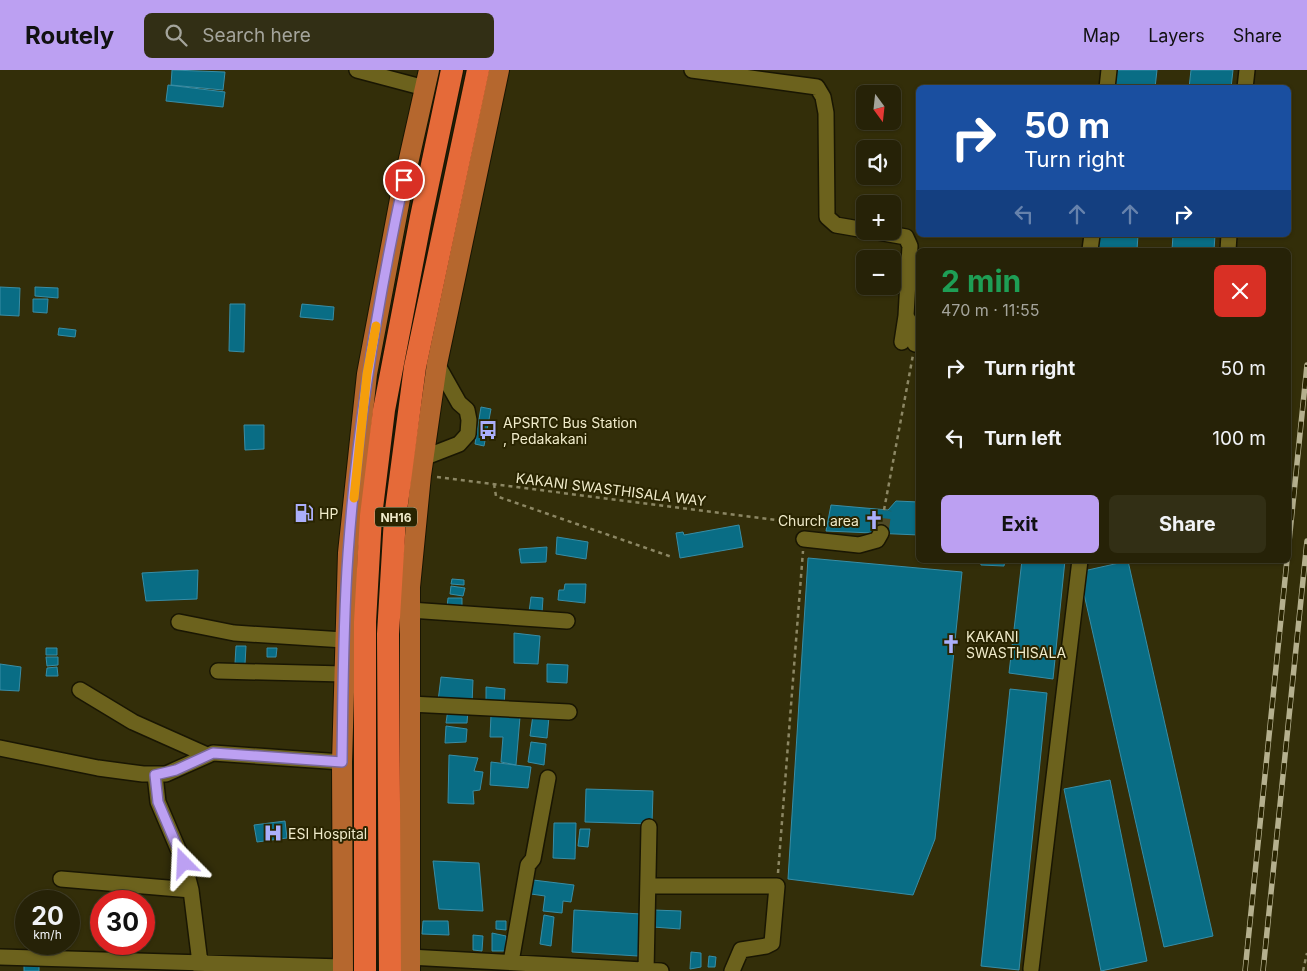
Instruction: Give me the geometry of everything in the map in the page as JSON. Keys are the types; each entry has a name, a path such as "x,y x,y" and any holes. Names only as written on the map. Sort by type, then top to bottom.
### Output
{"highway":[{"name":"NH16","path":"351,970 371,516 384,410 421,216 452,70"},
{"name":"NH16","path":"390,971 388,634 395,518 415,367 478,70"}],"main road":[{"path":"410,964 410,610 422,467 437,364 500,70"},
{"path":"351,970 342,762 344,640 348,553 367,374 400,199 427,79"}],"street":[{"path":"357,70 427,79"},
{"path":"692,70 817,87 823,97 826,113 827,217 836,225 856,228"},
{"path":"1107,85 1109,70"},
{"path":"1245,85 1247,70"},
{"path":"901,237 906,238 910,246 906,316 913,339"},
{"path":"422,467 459,444 468,434 469,420 467,410 459,403 437,364"},
{"path":"804,539 859,546 877,540 881,533"},
{"path":"1031,969 1080,563"},
{"path":"410,610 567,621"},
{"path":"179,622 234,633 344,640"},
{"path":"218,671 344,674"},
{"path":"80,690 134,722 206,755"},
{"path":"410,704 569,712"},
{"path":"0,748 98,768 155,775 183,768 206,755 219,753 342,762"},
{"path":"155,775 158,802 184,863 191,890 201,968"},
{"path":"511,962 528,865 533,859 548,778"},
{"path":"410,964 511,962 537,967 651,971 649,828"},
{"path":"61,879 191,890"},
{"path":"650,886 778,886 772,943 766,946 741,950 732,971"},
{"path":"0,956 201,968 351,970"}],"path":[{"path":"884,510 913,339"},
{"name":"KAKANI SWASTHISALA WAY","path":"422,467 494,484 799,524 804,528 804,539"},
{"path":"494,484 496,496 672,557"},
{"path":"778,886 804,539"},
{"path":"1303,971 1307,953"}],"building":[{"path":"172,70 225,72 223,90 171,85"},
{"path":"1115,70 1157,70 1155,85 1113,85"},
{"path":"1191,70 1233,70 1231,85 1189,85"},
{"path":"168,85 225,92 223,107 166,101"},
{"path":"1098,237 1138,237 1137,248 1096,248"},
{"path":"1173,237 1215,237 1214,248 1172,248"},
{"path":"0,287 20,288 19,316 0,315"},
{"path":"35,287 58,288 58,298 35,296"},
{"path":"33,299 48,299 47,313 33,312"},
{"path":"230,304 245,304 244,352 229,351"},
{"path":"302,304 334,307 333,320 300,317"},
{"path":"59,328 76,330 75,337 58,335"},
{"path":"481,407 491,409 484,446 475,444"},
{"path":"244,425 264,425 264,449 245,450"},
{"name":"Church area","path":"896,501 916,502 916,535 826,531 831,505 888,510"},
{"path":"739,525 743,547 680,558 676,533 683,532 684,535"},
{"path":"557,537 588,542 586,559 556,554"},
{"path":"547,547 546,562 521,563 519,549"},
{"path":"808,558 962,572 935,839 913,895 788,879"},
{"path":"981,563 1004,563 1004,566 981,565"},
{"path":"1022,563 1065,563 1053,679 1009,673"},
{"path":"1119,563 1128,563 1213,936 1164,947 1079,572"},
{"path":"198,570 197,599 146,601 142,573"},
{"path":"452,579 464,580 464,585 451,584"},
{"path":"565,584 586,584 585,603 558,600 559,590 564,590"},
{"path":"451,586 465,588 463,596 450,594"},
{"path":"531,597 543,598 542,613 529,612"},
{"path":"448,598 462,598 462,608 447,608"},
{"path":"514,633 540,636 538,664 514,663"},
{"path":"236,646 246,646 245,664 235,663"},
{"path":"46,648 57,648 57,655 46,655"},
{"path":"267,648 277,648 276,657 267,657"},
{"path":"46,657 58,657 58,665 47,666"},
{"path":"0,664 21,667 19,691 0,690"},
{"path":"547,664 568,665 567,683 547,682"},
{"path":"57,667 58,676 46,676 47,668"},
{"path":"441,677 473,680 472,704 438,701"},
{"path":"486,687 505,689 504,706 486,704"},
{"path":"1010,689 1047,693 1019,970 981,966"},
{"path":"448,709 468,710 467,723 446,723"},
{"path":"491,715 520,717 516,765 501,762 503,737 490,737"},
{"path":"533,715 549,717 547,738 530,736"},
{"path":"446,726 467,729 466,742 445,743"},
{"path":"531,742 546,744 544,765 528,762"},
{"path":"449,755 478,758 474,771 483,772 480,790 473,791 474,804 448,803"},
{"path":"491,762 531,767 528,788 490,785"},
{"path":"1110,780 1147,961 1101,971 1064,789"},
{"path":"586,789 653,791 652,824 585,822"},
{"path":"285,821 287,838 257,842 254,825"},
{"path":"554,823 576,823 575,859 553,858"},
{"path":"580,829 590,829 588,847 578,846"},
{"path":"433,861 479,863 483,911 439,909"},
{"path":"533,880 574,885 571,902 563,901 562,913 543,911 545,896 531,894"},
{"path":"574,910 641,914 638,956 572,952"},
{"path":"653,910 681,911 680,929 653,927"},
{"path":"544,915 554,917 551,946 540,944"},
{"path":"423,921 448,921 449,935 422,934"},
{"path":"496,921 506,921 506,930 496,929"},
{"path":"492,933 506,936 506,951 492,951"},
{"path":"473,935 483,936 482,951 473,950"},
{"path":"691,952 701,953 701,967 690,969"},
{"path":"709,956 716,957 715,967 708,967"},
{"path":"24,960 39,960 39,971 24,971"}],"tunnel":[{"path":"881,533 884,510"}],"railway":[{"path":"1291,522 1307,365"},
{"path":"1263,971 1307,541"},
{"path":"1245,971 1287,563"}],"slow traffic":[{"path":"354,498 367,374 376,326"}],"place":[{"name":"APSRTC Bus Station , Pedakakani","path":"488,430"},
{"name":"HP","path":"304,513"},
{"name":"Church area","path":"874,520"},
{"name":"KAKANI SWASTHISALA","path":"951,644"},
{"name":"ESI Hospital","path":"273,833"}],"route":[{"path":"184,863 158,802 155,775 166,774 183,768 213,753 342,762 344,640 348,553 363,410 367,374 404,180"}]}
